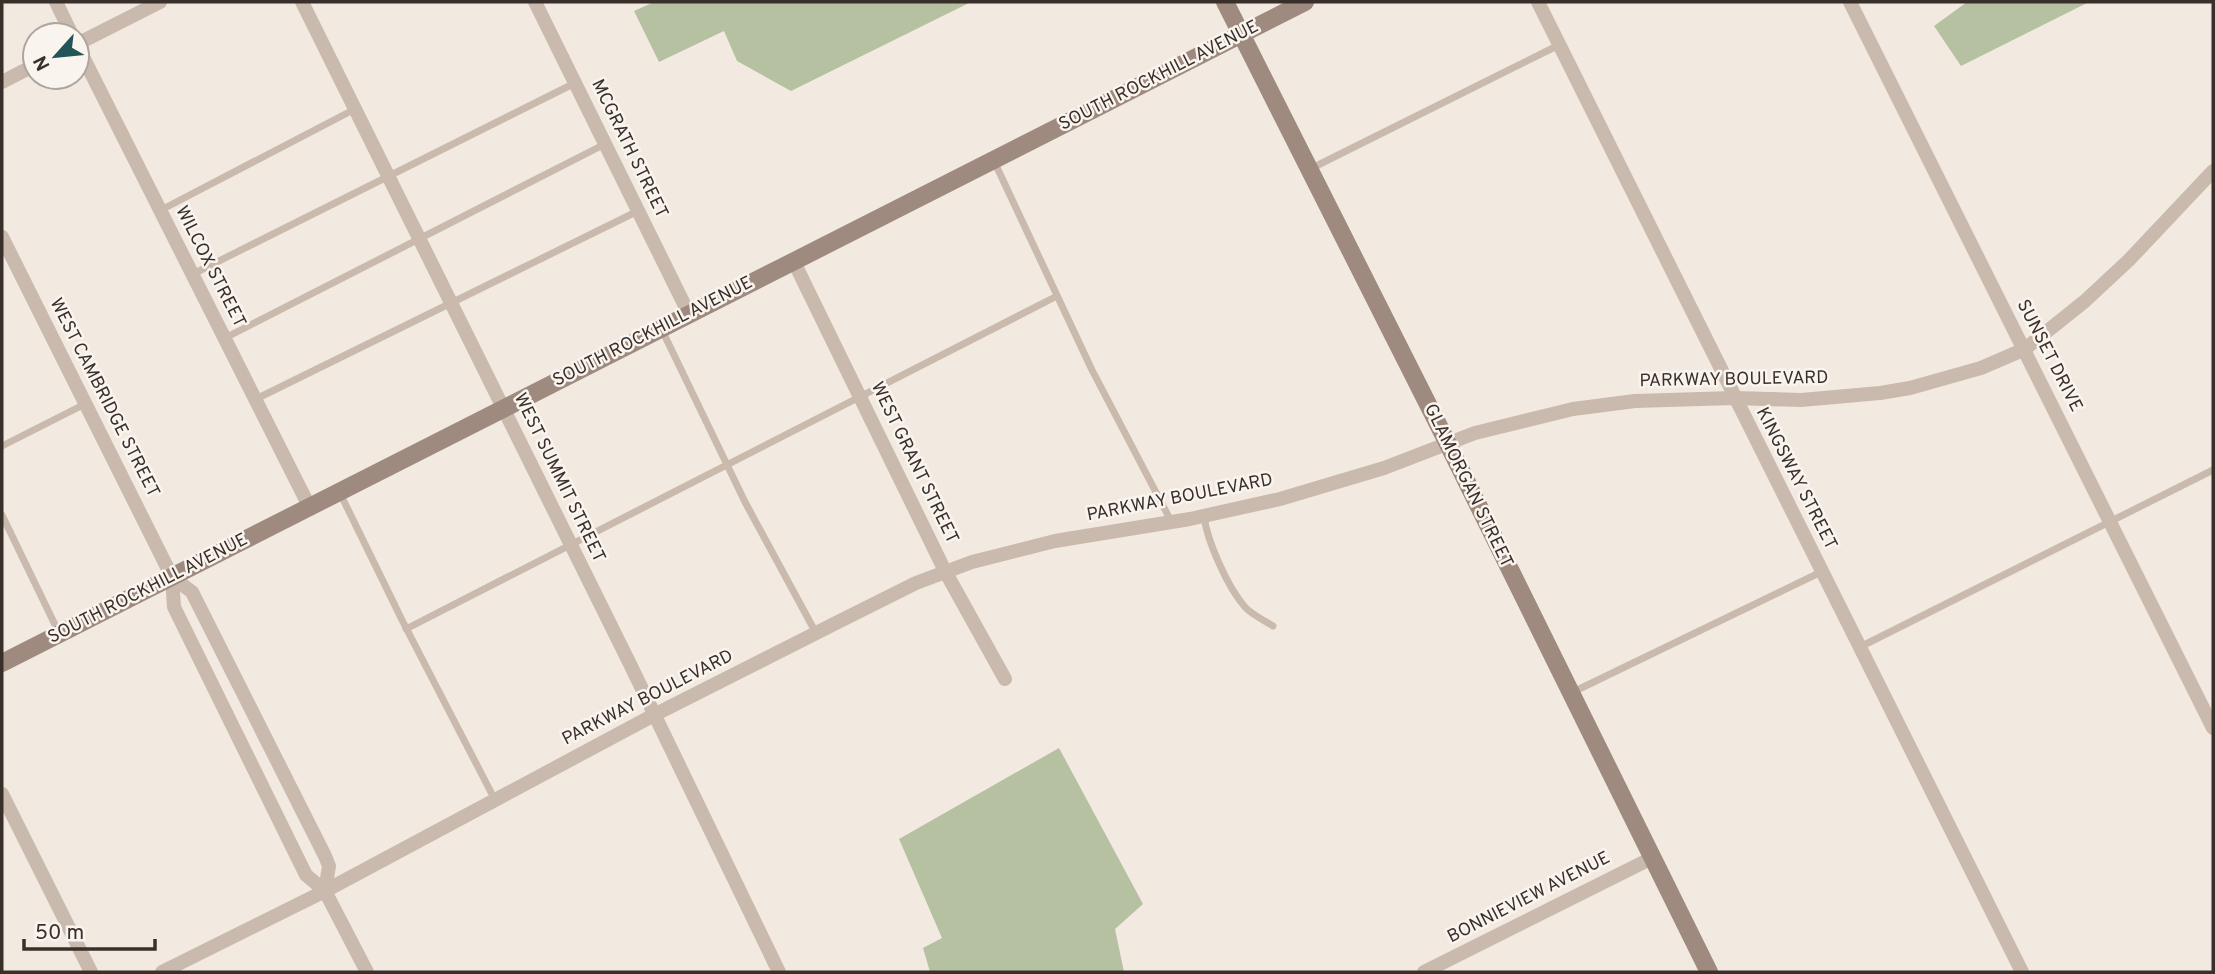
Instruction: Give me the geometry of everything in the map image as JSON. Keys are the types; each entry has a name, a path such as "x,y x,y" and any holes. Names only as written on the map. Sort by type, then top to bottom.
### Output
{"street":[{"path":"55,2 65,21"},
{"path":"91,37 160,2"},
{"name":"WEST SUMMIT STREET","path":"302,2 779,972"},
{"name":"MCGRATH STREET","path":"535,2 689,314"},
{"name":"GLAMORGAN STREET","path":"1225,2 1447,442 1709,972"},
{"name":"SOUTH ROCKHILL AVENUE","path":"2,663 1305,2"},
{"name":"KINGSWAY STREET","path":"1538,2 2022,972"},
{"name":"SUNSET DRIVE","path":"1850,2 2213,728"},
{"path":"2,82 21,72"},
{"name":"WILCOX STREET","path":"91,72 309,506"},
{"name":"PARKWAY BOULEVARD","path":"162,972 325,891 654,715 945,571 1005,552 1055,541 1205,516 1280,499 1384,468 1447,442 1573,409 1635,401 1734,398 1801,400 1910,388 1981,368 2025,349 2042,338 2103,285 2213,171"},
{"name":"WEST CAMBRIDGE STREET","path":"2,237 172,576 174,607 306,875 325,891 367,972"},
{"name":"WEST GRANT STREET","path":"794,262 945,571 1005,679"},
{"name":"WEST CAMBRIDGE STREET","path":"172,576 192,592 325,856 329,866 325,891"},
{"path":"2,794 91,972"},
{"name":"BONNIEVIEW AVENUE","path":"1424,972 1652,858"}],"lane":[{"path":"1309,169 1559,45"},
{"path":"192,275 575,83"},
{"path":"160,211 355,109"},
{"path":"225,338 605,144"},
{"path":"994,161 1092,370 1171,521"},
{"path":"255,400 638,211"},
{"path":"406,629 1057,296"},
{"path":"662,328 746,502 816,633"},
{"path":"2,446 85,404"},
{"path":"1859,647 2213,470"},
{"path":"338,491 495,800"},
{"path":"2,514 59,634"},
{"path":"1205,516 1206,533 1245,607 1273,626"},
{"path":"1570,693 1821,572"}],"green space":[{"path":"654,2 971,2 791,91 737,61 724,31 659,62 634,11"},
{"path":"1967,2 2089,2 1961,66 1934,26"},
{"path":"1059,748 1143,904 1115,929 1124,972 930,972 923,948 942,938 899,839"}]}
